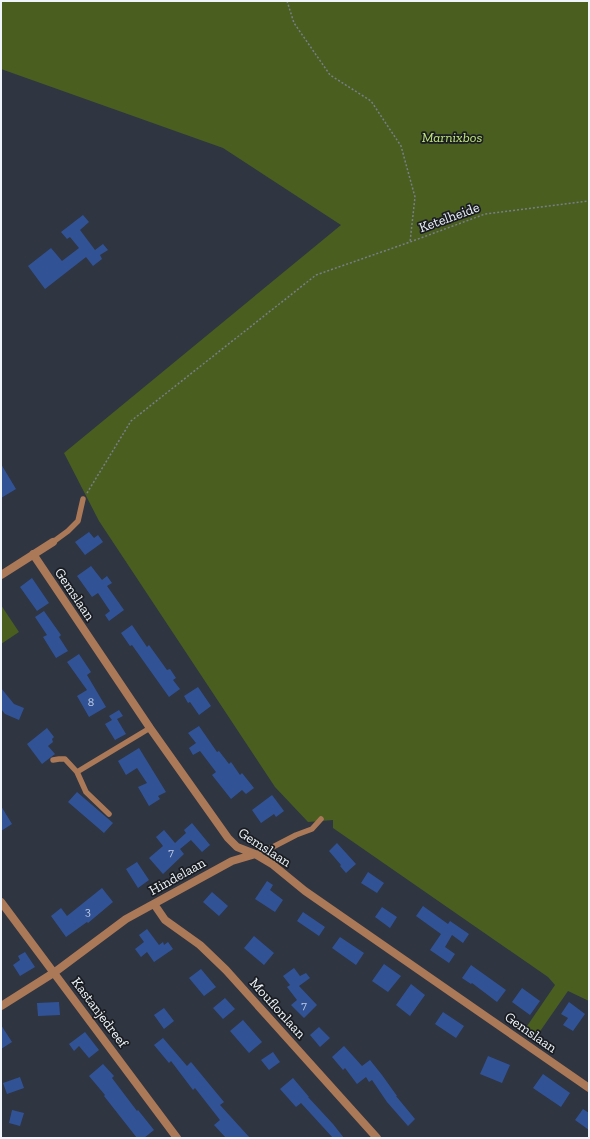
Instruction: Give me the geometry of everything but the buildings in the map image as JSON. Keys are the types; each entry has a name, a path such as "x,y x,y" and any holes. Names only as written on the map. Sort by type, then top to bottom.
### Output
{"street":[{"path":"1,575 53,542"},
{"name":"Gemslaan","path":"33,554 150,728 228,838 237,847 255,854 272,864 305,891 589,1088"},
{"name":"Hindelaan","path":"1,1006 55,972 126,919 232,861 255,854"},
{"name":"Kastanjedreef","path":"1,902 55,972 177,1138"},
{"name":"Mouflonlaan","path":"154,904 165,920 200,945 226,970 377,1138"}],"lane":[{"path":"53,542 68,531 78,521 83,499"},
{"path":"77,772 150,728"},
{"path":"53,760 65,759 77,772 86,792 109,814"},
{"name":"Hindelaan","path":"255,854 269,850 312,829 321,819"}],"path":[{"name":"Ketelheide","path":"287,1 294,23 330,75 372,101 401,146 415,197 410,242 484,214 589,202"},
{"path":"83,499 131,422 316,274 410,242"}],"green space":[{"name":"Marnixbos","path":"1,1 589,1 589,1001 568,991 534,1040 523,1032 555,985 548,977 333,828 333,820 308,822 275,787 99,521 64,453 341,225 223,148 1,69"},
{"path":"1,605 19,632 1,644"}]}
